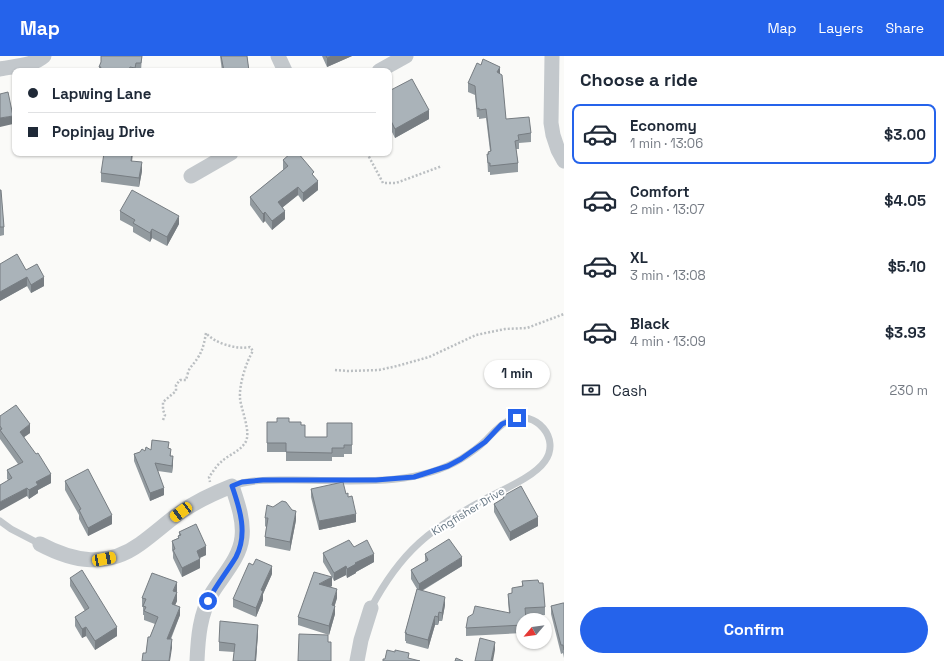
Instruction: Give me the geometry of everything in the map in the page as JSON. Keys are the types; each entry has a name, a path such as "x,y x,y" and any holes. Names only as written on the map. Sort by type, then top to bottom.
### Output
{"street":[{"path":"0,69 28,64 37,61 44,56"},
{"path":"278,56 284,68"},
{"path":"384,68 406,56"},
{"path":"552,56 552,135 564,161"},
{"path":"191,176 226,156"},
{"path":"40,544 54,551 77,559 96,560 115,557 140,544 181,512 212,494 232,486 239,509 243,536 236,557 204,609 200,625 197,661"},
{"name":"Kingfisher Drive","path":"357,661 361,640 371,608"}],"lane":[{"name":"Kingfisher Drive","path":"232,486 246,482 263,480 376,480 414,477 448,466 461,459 485,442 502,424 510,420 526,417 541,425 546,432 549,442 549,451 546,460 538,468 517,482 460,513 431,531 401,562 382,587 371,608"},
{"path":"0,521 11,529 40,544"}],"path":[{"path":"369,156 383,183 396,183 442,166"},
{"path":"335,370 369,370 397,366 429,357 476,335 505,329 527,328 564,314"},
{"path":"162,420 165,415 162,410 163,402 176,391 176,385 180,380 186,380 190,368 194,366 204,346 206,333 218,342 242,349 250,347 253,351 244,371 240,397 242,414 247,430 246,442 238,451 221,462 209,477 212,494"}],"building":[{"path":"101,56 142,56 141,63 136,63 135,68 100,68 99,67"},
{"path":"221,56 247,56 249,68 223,68"},
{"path":"483,59 500,67 497,72 502,75 506,119 529,117 531,133 518,135 519,140 515,141 518,163 490,166 490,163 488,163 487,154 491,151 486,109 477,109 475,86 468,83 477,63 481,65"},
{"path":"412,79 429,110 395,129 392,123 392,89"},
{"path":"8,92 12,116 0,118 0,94"},
{"path":"104,156 132,156 131,161 142,162 139,178 101,173"},
{"path":"288,156 301,156 314,172 312,174 318,181 303,193 298,187 278,202 285,211 272,221 265,212 263,214 250,197 288,166 283,160"},
{"path":"1,190 4,227 0,227"},
{"path":"132,190 179,216 167,237 152,229 150,233 133,223 135,220 120,211"},
{"path":"17,254 26,270 37,264 44,277 31,285 27,277 0,292 0,264"},
{"path":"16,405 30,424 20,432 36,454 38,453 51,474 36,482 38,485 29,490 27,488 0,502 0,485 12,478 7,470 23,462 0,430 2,429 0,426 0,416"},
{"path":"277,418 289,418 289,422 301,422 301,425 305,425 305,437 327,437 327,423 352,423 352,445 344,445 344,448 332,448 332,453 286,452 286,443 267,443 267,422 277,422"},
{"path":"152,440 169,442 168,448 171,449 170,456 173,456 172,466 155,463 164,488 150,493 134,454 140,452 142,449 145,451 146,447 151,450"},
{"path":"88,469 112,515 88,528 79,510 81,509 65,481"},
{"path":"343,482 346,494 348,493 348,497 352,496 356,514 319,521 311,489"},
{"path":"521,486 538,517 510,532 494,504 504,498 503,496"},
{"path":"282,501 286,502 292,510 296,511 290,542 265,537 268,518 265,518 267,505 273,507"},
{"path":"196,524 206,546 197,551 200,559 182,568 173,550 175,549 172,541 179,538 178,536 181,535 179,532"},
{"path":"449,539 462,557 419,584 411,570 428,560 425,554"},
{"path":"349,540 354,547 367,540 374,554 355,563 356,564 347,569 346,566 334,573 323,553"},
{"path":"256,559 272,566 261,590 263,591 256,608 233,599 249,563 253,565"},
{"path":"82,570 117,627 95,641 86,627 82,629 75,617 89,608 70,578"},
{"path":"314,572 332,577 319,584 337,589 332,605 335,606 329,626 298,617"},
{"path":"152,573 177,582 173,591 177,592 172,604 180,607 167,639 172,639 169,661 142,661 143,653 146,653 148,637 150,637 158,617 144,611 146,607 143,606 146,599 142,598"},
{"path":"538,580 539,583 543,583 545,607 525,608 525,613 516,613 516,625 466,628 468,617 473,614 475,606 510,613 508,594 512,593 512,588 523,586 522,581"},
{"path":"417,589 445,597 442,613 439,612 438,617 435,616 428,640 405,633"},
{"path":"564,603 564,650 563,645 561,645 551,606"},
{"path":"220,621 258,625 255,661 233,661 235,644 219,642"},
{"path":"299,634 328,635 328,642 331,642 331,661 298,661"},
{"path":"480,638 495,642 491,661 475,661"},
{"path":"387,650 409,653 408,658 420,661 383,661"},
{"path":"456,658 463,661 455,661"}],"route":[{"path":"208,601 236,557 243,536 239,509 232,486 242,482 263,480 376,480 414,477 448,466 461,459 485,442 502,424 517,418"}]}
